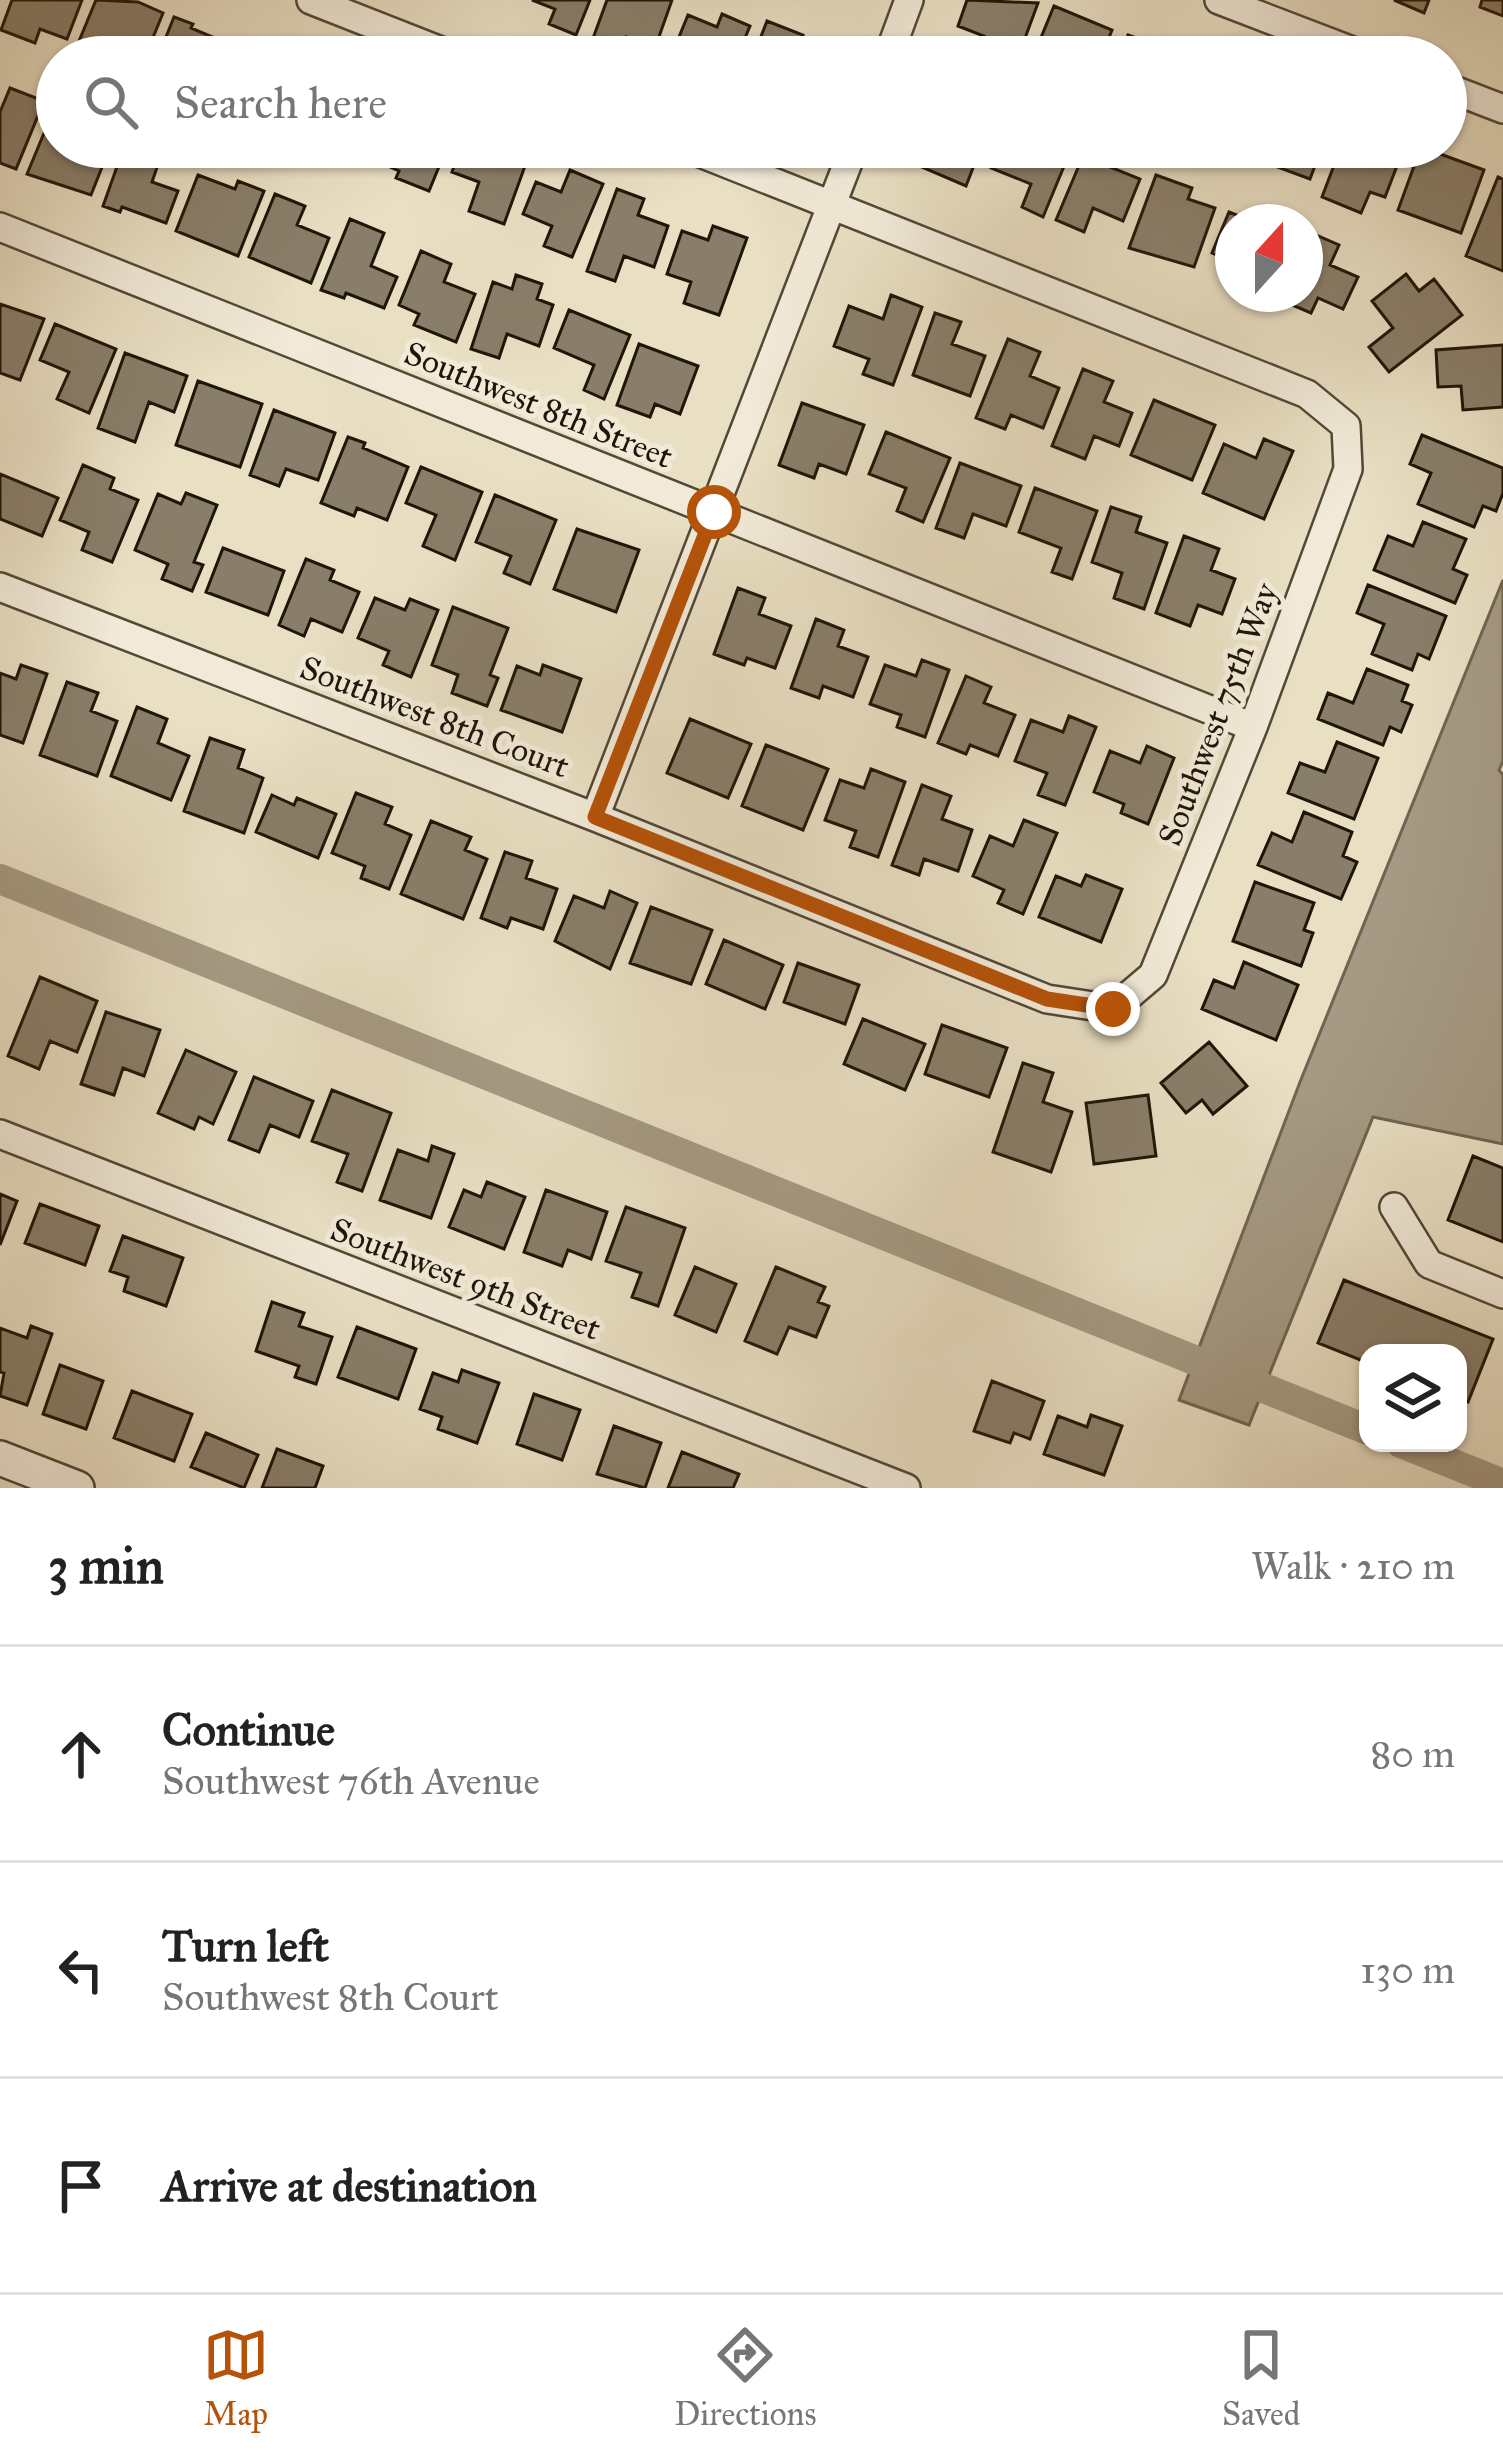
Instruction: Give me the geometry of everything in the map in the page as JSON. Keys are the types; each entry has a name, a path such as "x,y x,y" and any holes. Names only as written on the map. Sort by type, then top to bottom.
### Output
{"street":[{"path":"311,0 403,36"},
{"path":"896,36 909,0"},
{"path":"1219,0 1313,36"},
{"path":"1467,95 1503,109"},
{"path":"738,168 833,206"},
{"path":"595,817 847,168"},
{"name":"Southwest 75th Way","path":"833,206 1307,394 1346,426 1348,469 1253,727 1153,975 1113,1009"},
{"name":"Southwest 8th Street","path":"0,227 1253,727"},
{"name":"Southwest 8th Court","path":"0,587 595,817 1047,999 1113,1009"},
{"name":"Southwest 9th Street","path":"0,1135 906,1488"},
{"path":"1394,1207 1429,1264 1503,1294"},
{"path":"0,1458 77,1488"}],"shaded area":[{"path":"1503,580 1503,761 1499,770 1503,775 1503,1144 1373,1117 1249,1425 1179,1400 1300,1082"}],"building":[{"path":"12,0 82,0 68,36 40,29 35,43 1,30"},
{"path":"96,0 138,2 163,13 154,36 81,36"},
{"path":"532,0 590,0 576,35 549,24 555,9"},
{"path":"607,0 672,0 659,36 594,36"},
{"path":"967,0 1038,3 1026,36 984,36 958,26"},
{"path":"1394,0 1429,0 1424,13"},
{"path":"1482,0 1503,0 1503,16 1480,7"},
{"path":"1054,6 1112,30 1110,36 1042,36"},
{"path":"722,14 750,26 746,36 679,36 688,15 717,27"},
{"path":"174,17 210,36 166,36"},
{"path":"767,21 803,35 803,36 761,36"},
{"path":"10,88 36,98 36,120 16,169 0,163 0,112"},
{"path":"36,152 36,168 102,168 91,195 27,174"},
{"path":"1467,164 1484,170 1461,233 1398,210 1413,168 1467,168"},
{"path":"117,168 157,168 152,182 178,191 166,223 122,207 120,212 103,206"},
{"path":"392,168 438,168 429,191 396,178 399,171"},
{"path":"453,168 524,168 504,224 469,211 479,182 452,172"},
{"path":"924,168 973,168 966,186"},
{"path":"991,168 1063,168 1043,217 1022,207 1031,184"},
{"path":"1078,168 1113,168 1140,179 1123,221 1093,208 1084,232 1056,220"},
{"path":"1280,168 1314,168 1310,179"},
{"path":"1333,168 1396,168 1385,197 1370,192 1361,213 1322,197"},
{"path":"570,170 603,184 572,257 544,246 552,226 523,214 536,182 561,192"},
{"path":"198,175 235,189 238,181 264,191 238,256 176,231"},
{"path":"1156,175 1192,188 1188,199 1215,208 1194,267 1129,248"},
{"path":"1498,177 1503,179 1503,271 1466,256"},
{"path":"617,189 644,199 638,215 668,226 654,267 624,256 615,281 587,271"},
{"path":"275,194 305,206 297,225 329,238 311,283 249,257"},
{"path":"350,219 384,233 371,266 397,277 384,308 346,293 344,298 321,290"},
{"path":"713,226 747,238 719,315 684,303 691,282 667,274 682,231 708,240"},
{"path":"1323,238 1339,245 1330,265 1358,277 1343,309 1323,300"},
{"path":"421,251 451,264 444,282 475,294 456,342 414,325 419,314 399,305"},
{"path":"1406,274 1419,291 1434,279 1462,315 1389,372 1369,347 1393,328 1372,301"},
{"path":"516,275 542,284 537,299 553,305 539,346 507,334 499,358 471,349 493,282 512,289"},
{"path":"891,295 922,307 893,385 863,374 869,359 834,346 849,306 883,319"},
{"path":"0,304 44,319 20,380 0,373"},
{"path":"569,310 630,335 604,399 584,390 594,365 554,348"},
{"path":"935,313 961,322 952,344 985,356 970,396 913,375"},
{"path":"55,324 116,349 89,413 57,399 69,372 40,360"},
{"path":"1008,339 1040,352 1030,376 1059,388 1043,428 1011,415 1005,429 976,418"},
{"path":"639,344 698,366 680,414 655,404 650,417 617,405"},
{"path":"1503,345 1503,407 1463,410 1461,386 1438,387 1436,350"},
{"path":"125,353 187,376 174,412 149,402 135,442 98,428"},
{"path":"1083,369 1113,381 1104,402 1132,413 1119,446 1094,436 1085,459 1052,446"},
{"path":"198,381 262,404 240,467 176,445"},
{"path":"1154,400 1215,425 1192,480 1131,455"},
{"path":"802,403 864,425 846,474 819,464 814,478 779,465"},
{"path":"274,410 335,433 318,480 286,469 279,486 250,475"},
{"path":"886,432 950,458 923,522 897,511 906,488 869,474"},
{"path":"1422,435 1503,468 1503,493 1496,511 1483,506 1474,527 1418,504 1431,473 1410,464"},
{"path":"348,437 408,467 387,520 357,508 354,516 321,503"},
{"path":"1264,439 1293,451 1264,519 1203,493 1224,444 1256,458"},
{"path":"960,463 1021,486 1006,526 973,514 964,538 936,528"},
{"path":"83,465 114,478 110,489 138,500 112,562 82,550 89,532 60,520"},
{"path":"421,467 482,492 455,560 423,546 436,515 406,503"},
{"path":"0,474 58,498 42,536 0,519"},
{"path":"1035,488 1097,511 1072,579 1052,572 1061,548 1019,532"},
{"path":"186,493 217,505 194,562 203,565 192,591 162,579 168,564 135,550 158,494 181,504"},
{"path":"495,495 556,520 530,584 504,573 511,556 476,542"},
{"path":"1111,507 1141,517 1136,532 1167,543 1144,609 1114,598 1122,573 1092,562"},
{"path":"1423,522 1466,539 1453,569 1467,575 1455,603 1374,570 1388,536 1413,546"},
{"path":"577,529 639,550 616,612 554,589"},
{"path":"1184,536 1219,549 1211,570 1235,579 1222,614 1198,605 1190,626 1156,613"},
{"path":"223,548 284,571 268,615 206,592"},
{"path":"306,559 334,570 330,580 359,592 342,632 311,619 304,636 279,625"},
{"path":"1368,585 1446,616 1429,659 1418,654 1412,670 1372,654 1384,624 1357,613"},
{"path":"738,588 765,598 759,614 791,626 775,668 747,658 744,665 714,654"},
{"path":"375,598 405,610 410,599 438,610 411,677 383,665 389,651 358,638"},
{"path":"453,607 508,628 490,675 498,678 487,706 452,693 458,675 432,665"},
{"path":"816,619 844,630 838,646 868,657 853,697 823,686 819,698 791,688"},
{"path":"922,660 949,670 925,737 897,727 901,715 870,704 885,665 916,676"},
{"path":"21,665 47,674 23,743 0,735 0,673 16,679"},
{"path":"543,665 581,679 562,732 501,710 517,666 540,675"},
{"path":"1367,669 1408,685 1402,701 1412,705 1401,732 1390,727 1383,745 1318,719 1328,693 1353,703"},
{"path":"966,676 991,687 984,703 1015,715 998,756 970,745 966,754 938,743"},
{"path":"67,682 98,693 91,711 117,721 97,776 40,755"},
{"path":"137,707 167,719 158,743 189,756 171,800 111,776"},
{"path":"1069,716 1096,727 1065,805 1038,795 1047,773 1015,761 1031,720 1063,732"},
{"path":"690,719 751,744 728,798 667,773"},
{"path":"210,738 244,750 238,768 263,778 244,833 184,811"},
{"path":"1337,742 1378,758 1354,819 1288,793 1300,763 1325,772"},
{"path":"766,745 828,769 803,830 742,806"},
{"path":"1147,746 1174,758 1148,824 1121,813 1124,804 1094,792 1110,751 1140,763"},
{"path":"871,769 905,782 878,857 850,847 856,831 825,820 840,780 864,788"},
{"path":"922,785 951,796 942,819 972,830 958,871 924,859 919,875 892,865"},
{"path":"356,793 392,807 385,824 411,835 389,889 361,878 365,866 332,853"},
{"path":"272,795 294,805 297,798 336,814 318,858 256,832"},
{"path":"1304,812 1352,832 1343,856 1357,862 1341,899 1258,865 1272,833 1292,842"},
{"path":"1024,820 1057,833 1023,914 998,903 1004,890 973,876 990,836 1013,846"},
{"path":"431,821 471,837 465,850 487,859 463,919 401,894"},
{"path":"505,852 532,861 526,878 557,889 543,929 511,918 507,928 481,918"},
{"path":"1086,875 1122,889 1101,942 1039,917 1056,876 1081,886"},
{"path":"1255,882 1314,903 1304,930 1313,933 1301,966 1233,941"},
{"path":"610,891 637,903 610,969 555,941 574,896 604,908"},
{"path":"651,907 712,930 691,984 630,963"},
{"path":"724,940 783,965 765,1009 706,984"},
{"path":"1244,962 1298,985 1276,1040 1202,1009 1214,980 1234,988"},
{"path":"798,963 859,985 845,1024 784,1002"},
{"path":"40,977 97,1001 77,1052 50,1041 39,1069 8,1056"},
{"path":"106,1012 160,1030 144,1076 123,1068 114,1095 81,1084"},
{"path":"863,1019 925,1044 905,1090 844,1064"},
{"path":"942,1025 1007,1048 989,1097 925,1074"},
{"path":"1209,1042 1247,1086 1213,1114 1202,1100 1186,1113 1161,1083"},
{"path":"186,1050 236,1072 213,1124 199,1117 194,1129 158,1113"},
{"path":"1023,1063 1053,1073 1043,1102 1072,1112 1051,1172 993,1152"},
{"path":"254,1077 313,1101 299,1137 270,1125 259,1152 229,1140"},
{"path":"332,1090 391,1113 362,1191 337,1182 348,1154 312,1141"},
{"path":"1148,1095 1156,1156 1094,1164 1086,1103"},
{"path":"432,1146 454,1154 431,1218 380,1200 398,1150 428,1161"},
{"path":"1473,1156 1503,1168 1503,1242 1448,1220"},
{"path":"487,1182 525,1197 504,1249 449,1227 464,1190 481,1197"},
{"path":"546,1190 607,1212 591,1259 568,1250 562,1266 524,1252"},
{"path":"0,1194 17,1201 0,1245"},
{"path":"40,1204 99,1226 85,1265 25,1243"},
{"path":"626,1207 685,1228 658,1306 632,1297 641,1273 606,1261"},
{"path":"123,1236 183,1258 166,1306 124,1291 128,1277 110,1271"},
{"path":"695,1267 736,1284 716,1332 675,1315"},
{"path":"776,1267 825,1287 818,1302 829,1306 816,1337 789,1327 777,1354 745,1341"},
{"path":"1344,1280 1493,1339 1468,1402 1467,1344 1359,1344 1359,1359 1318,1343"},
{"path":"272,1302 304,1313 299,1326 332,1337 316,1384 295,1377 299,1366 256,1351"},
{"path":"31,1326 52,1334 27,1405 0,1396 4,1373 0,1372 0,1328 27,1338"},
{"path":"357,1327 416,1349 398,1399 338,1377"},
{"path":"60,1365 103,1381 86,1429 43,1414"},
{"path":"462,1370 499,1383 477,1443 438,1429 442,1417 420,1409 433,1373 458,1382"},
{"path":"992,1381 1044,1401 1030,1439 1014,1433 1010,1443 974,1431"},
{"path":"132,1391 192,1414 174,1461 114,1438"},
{"path":"534,1394 580,1410 562,1460 517,1444"},
{"path":"1091,1415 1122,1426 1104,1475 1044,1454 1058,1416 1087,1427"},
{"path":"614,1426 661,1443 645,1488 597,1474"},
{"path":"206,1433 258,1455 244,1488 191,1467"},
{"path":"277,1449 323,1466 315,1488 262,1488"},
{"path":"682,1452 739,1474 733,1488 668,1488"}],"waterway":[{"path":"0,879 1359,1426"},
{"path":"1423,1452 1503,1484"}],"route":[{"path":"714,512 595,817 1047,999 1113,1009"}]}
